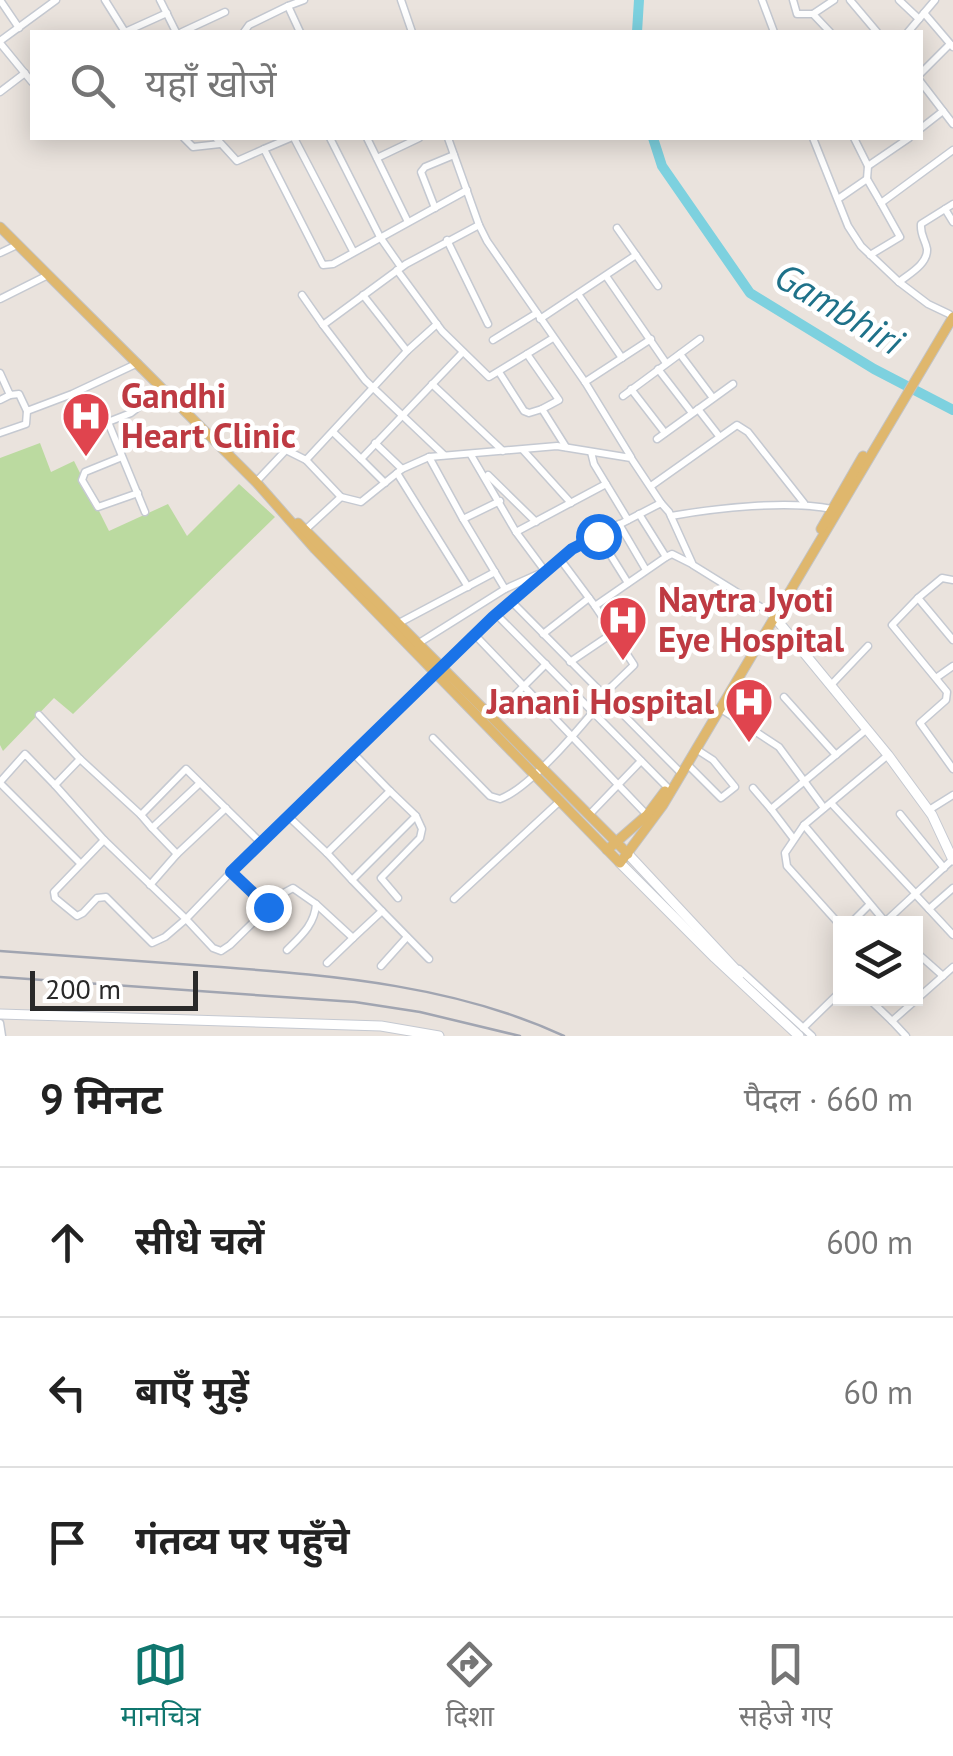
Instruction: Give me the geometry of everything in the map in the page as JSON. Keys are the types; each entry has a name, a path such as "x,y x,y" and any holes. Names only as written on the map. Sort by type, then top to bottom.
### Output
{"main road":[{"path":"0,227 164,388 538,770 589,815 620,863 669,789"},
{"path":"682,769 952,314"},
{"path":"773,616 838,503"},
{"path":"304,532 419,643 438,669 493,718 560,801 612,846 628,854"},
{"path":"612,846 649,818 722,704"}],"street":[{"path":"0,0 19,28"},
{"path":"30,79 0,42 56,0"},
{"path":"104,0 124,30"},
{"path":"160,0 178,30"},
{"path":"245,30 304,0"},
{"path":"401,0 411,30"},
{"path":"762,0 773,30"},
{"path":"793,0 797,14 813,14 834,0"},
{"path":"850,0 876,30"},
{"path":"899,0 952,46 923,75"},
{"path":"910,30 936,0"},
{"path":"288,6 299,30"},
{"path":"184,30 224,12"},
{"path":"129,30 167,13"},
{"path":"813,14 828,30"},
{"path":"0,92 26,74"},
{"path":"923,82 953,124"},
{"path":"923,127 944,111"},
{"path":"186,140 193,148 219,141 238,161 287,140"},
{"path":"293,140 353,252"},
{"path":"331,140 399,269 436,324 490,378 553,338"},
{"path":"367,140 408,222"},
{"path":"376,158 414,140"},
{"path":"449,140 478,225 586,382 671,516 693,565"},
{"path":"814,140 848,226 870,256 899,282 952,314"},
{"path":"855,140 868,166 867,180 900,237 870,256"},
{"path":"868,166 904,140"},
{"path":"264,149 320,264 333,264 466,190"},
{"path":"882,203 953,150"},
{"path":"435,208 421,172 454,155"},
{"path":"838,199 867,180"},
{"path":"899,282 925,259 927,249 920,234 921,224 949,206 953,222"},
{"path":"323,326 399,269 478,225"},
{"path":"618,228 658,286"},
{"path":"447,240 488,324"},
{"path":"0,253 17,245"},
{"path":"493,340 578,294 636,255"},
{"path":"0,298 50,274"},
{"path":"606,276 666,364"},
{"path":"578,294 622,358"},
{"path":"363,295 407,351"},
{"path":"302,296 373,388 445,456"},
{"path":"306,460 436,324"},
{"path":"622,396 700,338"},
{"path":"586,382 651,339"},
{"path":"360,459 463,352"},
{"path":"499,372 524,411 542,409 558,400 527,354"},
{"path":"680,354 713,398"},
{"path":"27,411 138,363"},
{"path":"658,369 719,436"},
{"path":"0,373 10,395"},
{"path":"432,384 503,452"},
{"path":"657,439 733,384"},
{"path":"80,433 130,412 164,388"},
{"path":"631,389 665,433"},
{"path":"0,400 19,394 27,411 26,424 0,433"},
{"path":"542,409 566,448"},
{"path":"108,422 146,512"},
{"path":"651,486 733,426 745,428 804,503"},
{"path":"333,432 385,483"},
{"path":"376,443 400,471 468,587"},
{"path":"256,482 286,450 306,460 340,497 360,502 400,471 428,457 566,448 632,458"},
{"path":"523,450 571,503"},
{"path":"590,452 628,520"},
{"path":"471,454 516,532 545,571"},
{"path":"122,456 85,472 82,480 98,506 138,493"},
{"path":"428,457 506,590"},
{"path":"480,467 536,522"},
{"path":"516,532 606,484"},
{"path":"304,532 340,497"},
{"path":"463,519 500,501"},
{"path":"671,516 708,509 838,503"},
{"path":"104,840 54,892 55,898 73,914 81,915 104,896 152,942 165,937 474,634 545,571 598,536 661,504"},
{"path":"639,514 666,556"},
{"path":"619,524 646,570"},
{"path":"598,536 628,582"},
{"path":"595,606 672,554 773,616 929,810 953,860 893,916"},
{"path":"560,559 634,666 603,696"},
{"path":"419,643 545,571"},
{"path":"399,623 495,572"},
{"path":"953,580 942,578 893,621 892,627 948,698 920,723 953,769"},
{"path":"543,634 589,598"},
{"path":"918,598 953,640"},
{"path":"511,601 603,696 682,769 721,798 735,787 713,760 696,749"},
{"path":"496,614 669,789"},
{"path":"493,718 549,667 613,633"},
{"path":"474,634 649,818"},
{"path":"832,686 868,646"},
{"path":"936,678 953,666"},
{"path":"784,696 836,755"},
{"path":"722,704 779,746 827,806 953,935"},
{"path":"433,738 495,799 514,793 593,712"},
{"path":"39,715 177,854"},
{"path":"771,809 867,729"},
{"path":"80,863 0,782 25,754 212,948 221,951 293,888 353,938"},
{"path":"354,754 416,816 422,830 420,838 382,878 398,898"},
{"path":"833,917 787,866 784,856 804,825 888,755"},
{"path":"54,785 80,758"},
{"path":"589,815 641,761"},
{"path":"141,815 186,769 261,843"},
{"path":"152,828 200,783"},
{"path":"753,788 794,838"},
{"path":"327,853 390,791"},
{"path":"929,810 953,794"},
{"path":"454,899 560,801"},
{"path":"150,885 226,808"},
{"path":"900,814 944,868"},
{"path":"289,816 429,959"},
{"path":"352,880 416,816"},
{"path":"804,825 879,916"},
{"path":"628,854 739,979 798,1033 812,1036"},
{"path":"620,863 734,967 766,991 798,1033"},
{"path":"231,872 268,907"},
{"path":"929,909 953,888"},
{"path":"287,950 315,916 316,904"},
{"path":"858,916 869,906"},
{"path":"328,962 382,911"},
{"path":"381,966 407,937"},
{"path":"923,958 943,976"},
{"path":"734,967 762,999"},
{"path":"892,1021 953,968"},
{"path":"739,979 798,1033"},
{"path":"798,1033 833,999"},
{"path":"876,1006 906,1036"},
{"path":"0,1014 381,1026 439,1036"},
{"path":"0,1024 2,1036"}],"green space":[{"path":"40,443 51,472 74,461 109,531 168,504 187,536 239,484 275,517 73,714 54,698 3,751 0,458"}],"waterway":[{"name":"Gambhiri","path":"637,30 639,0"},
{"name":"Gambhiri","path":"654,140 662,166 750,293 874,369 953,410"}],"railway":[{"path":"0,951 265,970 396,986 482,1005 564,1036"},
{"path":"0,977 355,1002 420,1012 520,1036"}],"place":[{"name":"Gandhi Heart Clinic","path":"86,458"},
{"name":"Naytra Jyoti Eye Hospital","path":"623,662"},
{"name":"Janani Hospital","path":"749,744"}],"route":[{"path":"268,907 231,872 493,617 572,549 598,536"}]}
